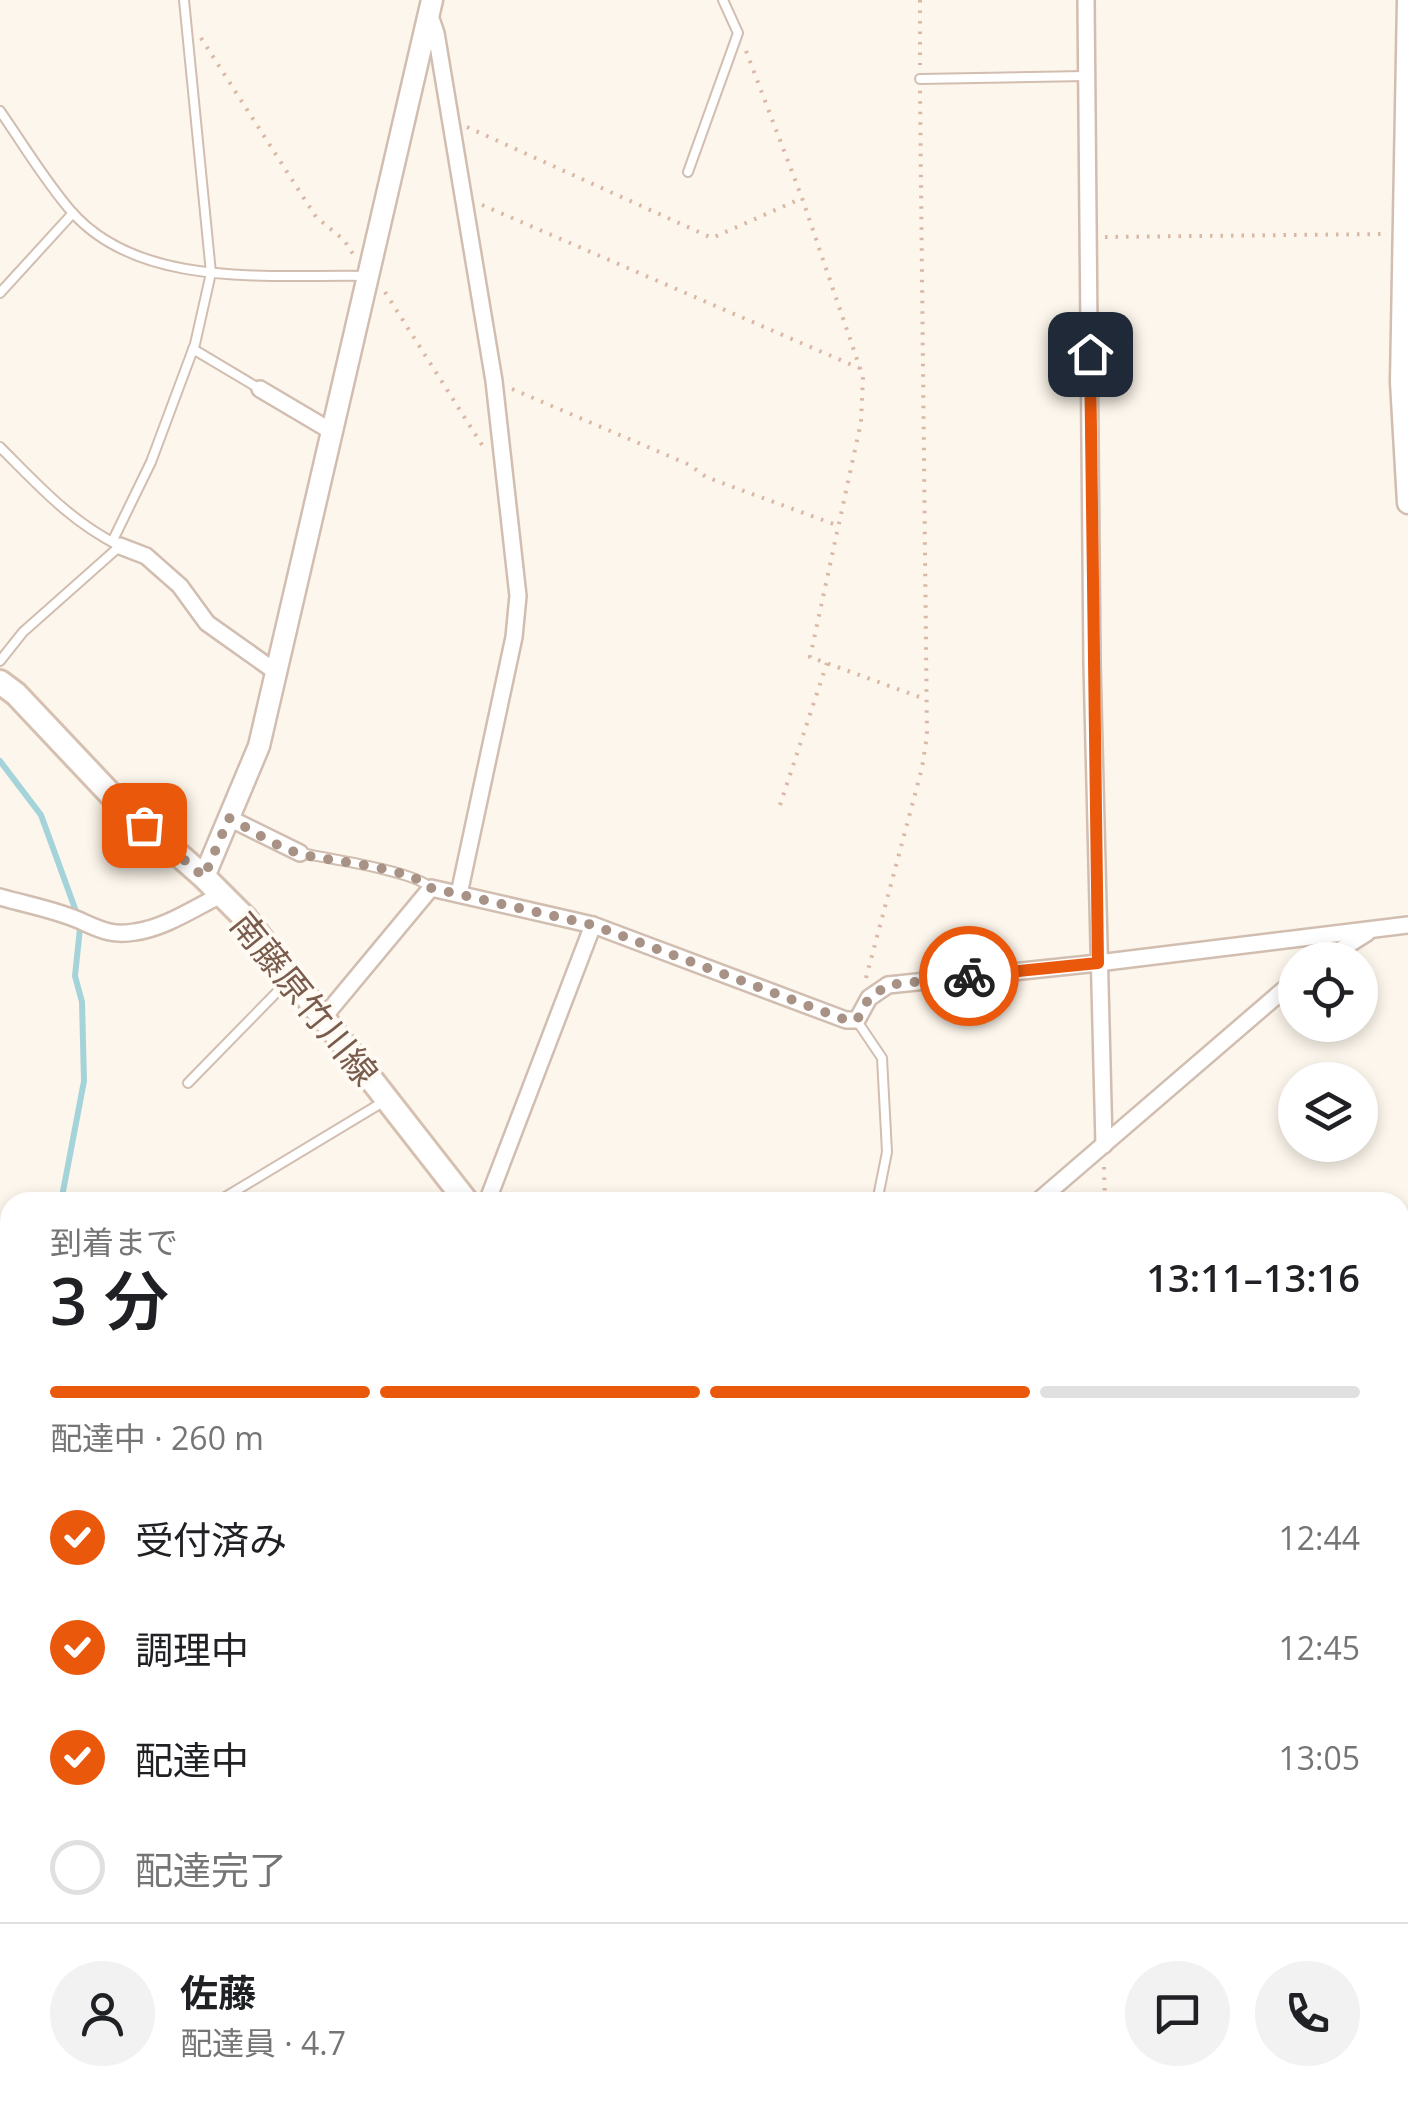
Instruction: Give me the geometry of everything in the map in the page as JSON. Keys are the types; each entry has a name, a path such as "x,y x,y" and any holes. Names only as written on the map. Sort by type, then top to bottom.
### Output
{"main road":[{"name":"南藤原竹川線","path":"0,682 16,694 114,799 246,919 459,1192"}],"street":[{"path":"1086,0 1098,963 1104,1144"},
{"path":"1408,0 1401,382 1408,503"},
{"path":"430,6 494,382 518,596 514,637 459,894"},
{"path":"204,877 259,746 430,6"},
{"path":"260,389 332,432"},
{"path":"116,544 146,556 180,586 207,622 276,672"},
{"path":"229,818 300,854"},
{"path":"323,1018 431,888 593,925 821,1012 857,1020 869,998 888,985 1408,925"},
{"path":"0,897 116,934 160,926 221,895"},
{"path":"491,1192 593,925"},
{"path":"1353,942 1372,930"},
{"path":"1049,1192 1278,995"}],"lane":[{"path":"0,661 24,632 116,544 193,348 212,272 184,0"},
{"path":"688,172 738,33 723,0"},
{"path":"920,78 1087,76"},
{"path":"0,111 72,213 127,254 190,272 367,276"},
{"path":"0,292 72,213"},
{"path":"193,348 260,389"},
{"path":"0,446 59,507 88,531 116,544"},
{"path":"300,854 388,872 425,882 431,888"},
{"path":"188,1083 278,991 294,982"},
{"path":"857,1020 882,1058 887,1152 879,1192"},
{"path":"233,1192 387,1100"}],"path":[{"path":"869,998 864,985 922,768 927,700 920,0"},
{"path":"185,12 316,216 344,240 367,276 386,292 485,450"},
{"path":"738,33 755,67 863,377 861,422 810,657 927,700"},
{"path":"451,120 712,238 802,198"},
{"path":"464,197 860,368"},
{"path":"1090,238 1405,234"},
{"path":"494,382 690,464 706,477 839,526"},
{"path":"780,804 827,664"},
{"path":"1104,1144 1105,1192"}],"waterway":[{"path":"0,761 41,815 77,914"},
{"path":"63,1192 84,1081 82,1002 75,976 80,928"}],"way so far":[{"path":"144,825 204,877 229,818 300,854 388,872 425,882 431,888 593,925 846,1020 857,1020 869,998 888,985 969,976"}],"route":[{"path":"969,976 1098,963 1090,354"}]}
